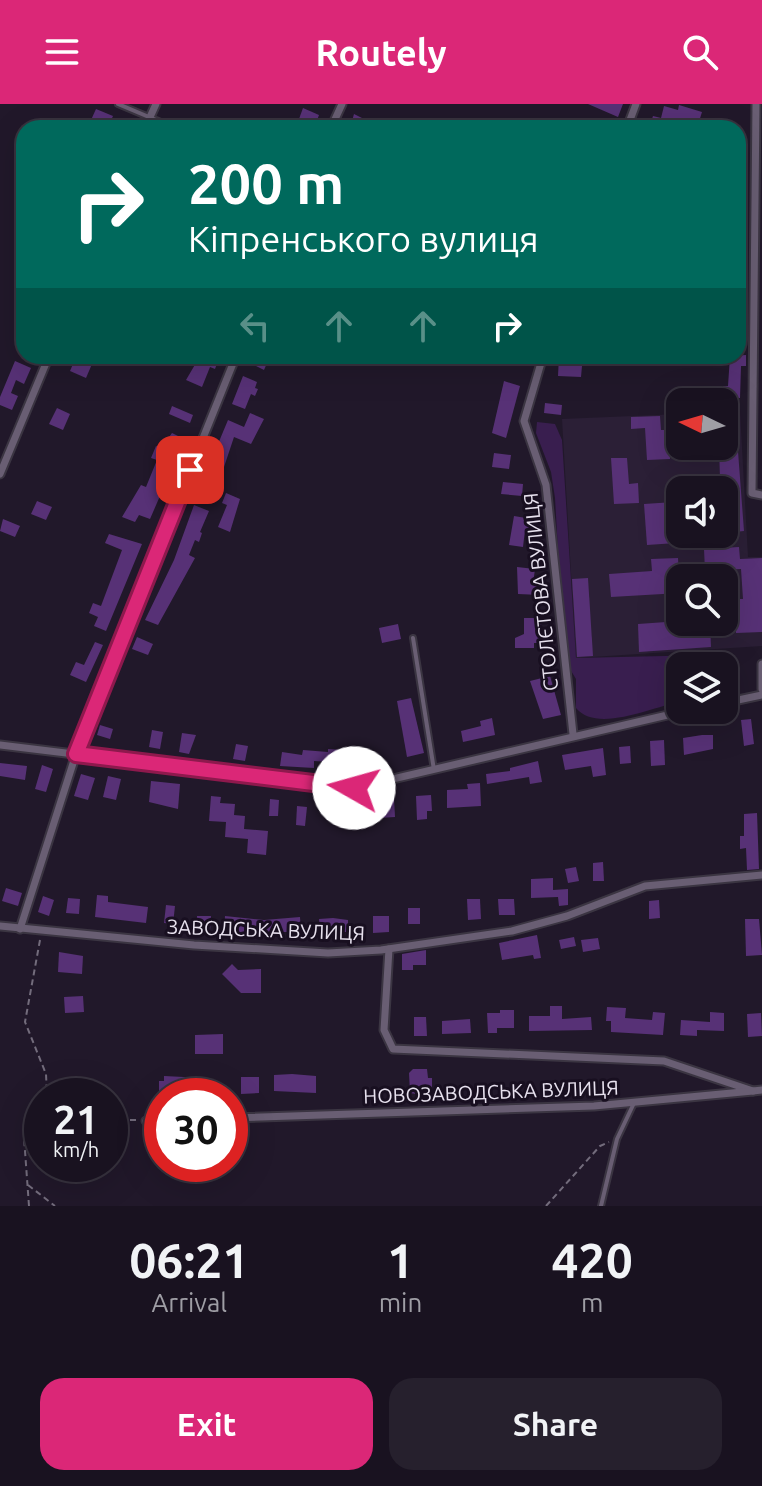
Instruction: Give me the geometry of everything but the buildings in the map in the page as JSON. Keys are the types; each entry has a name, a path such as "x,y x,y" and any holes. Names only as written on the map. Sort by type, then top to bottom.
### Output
{"street":[{"path":"149,118 156,104"},
{"path":"756,104 752,493 762,495"},
{"path":"0,474 46,364"},
{"path":"20,929 76,754 233,364"},
{"name":"СТОЛЄТОВА ВУЛИЦЯ","path":"541,364 524,421 546,485 573,734"},
{"path":"738,699 762,692 762,664"},
{"path":"0,745 354,788 573,734 666,715"},
{"name":"ЗАВОДСЬКА ВУЛИЦЯ","path":"0,926 328,953 389,949 512,931 567,916 645,886 762,875"},
{"name":"НОВОЗАВОДСЬКА ВУЛИЦЯ","path":"389,949 384,1030 393,1049 664,1061 758,1090"},
{"name":"НОВОЗАВОДСЬКА ВУЛИЦЯ","path":"248,1117 636,1102 758,1090"}],"lane":[{"path":"118,104 154,120"},
{"path":"413,638 434,770"},
{"path":"601,1206 624,1118 636,1102"}],"path":[{"path":"37,931 39,951 28,990 25,1022 46,1078"},
{"path":"546,1206 600,1146 617,1139"},
{"path":"27,1182 29,1206"},
{"path":"27,1185 55,1206"}],"shaded area":[{"path":"740,411 748,557 762,557 762,646 576,658 562,419 666,415 666,460 738,460"},
{"path":"537,422 555,424 562,440 576,658 666,656 666,706 611,719 597,719 576,708 576,679 570,669 561,603 555,498 551,472 536,433"}],"route":[{"path":"190,470 76,754 354,788"}]}
